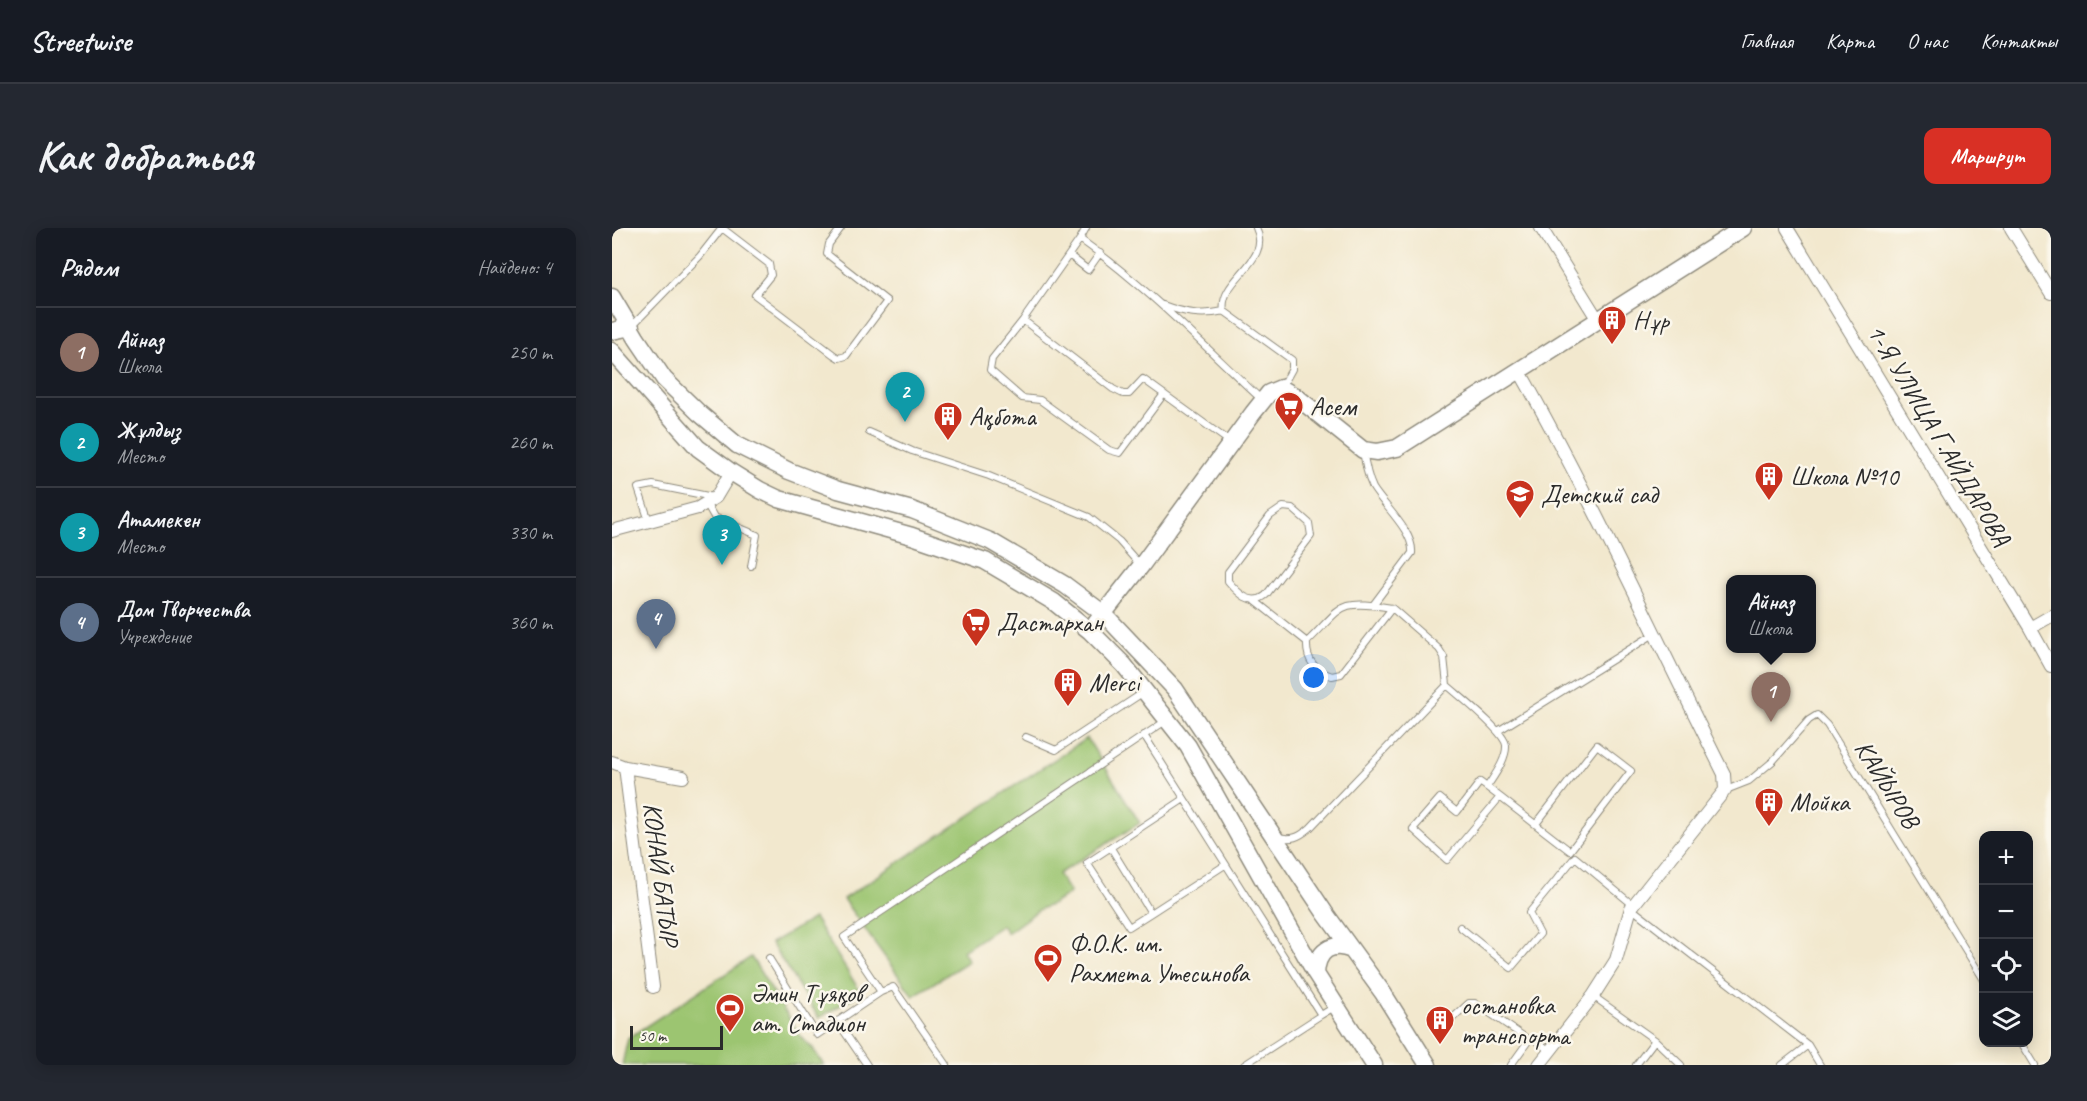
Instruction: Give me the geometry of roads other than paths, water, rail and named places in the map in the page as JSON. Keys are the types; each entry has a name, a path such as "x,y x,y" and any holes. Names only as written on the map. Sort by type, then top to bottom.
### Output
{"street":[{"path":"1540,228 1598,320"},
{"path":"1090,631 1269,393 1281,388 1298,398 1363,450 1377,452 1397,448 1743,228"},
{"name":"1-Я УЛИЦА Г.АЙДАРОВА","path":"1786,228 2051,666"},
{"path":"2011,228 2051,293"},
{"path":"612,297 664,379 737,445 799,475 838,490 912,510 990,541 1065,585 1104,614 1175,689 1383,993 1428,1065"},
{"path":"612,332 631,327"},
{"path":"612,351 698,448 760,490 779,499 912,536 985,561 1054,603 1090,631 1124,665 1188,746 1316,974 1337,1005 1370,1064"},
{"path":"1519,370 1568,462 1724,774 1725,790 1632,906 1616,960 1593,996 1539,1065"},
{"path":"612,531 698,508 711,500 731,472"},
{"path":"2030,628 2051,616"},
{"path":"612,762 625,767 683,777"},
{"name":"КОНАЙ БАТЫР","path":"625,767 653,987"},
{"path":"1316,974 1318,960 1325,950 1334,947 1352,950"}],"lane":[{"path":"631,327 700,256 722,228 769,264 771,275 755,295 834,356 840,358 846,356 887,301 827,254 829,244 841,228"},
{"path":"1086,228 1023,320 992,359 990,370 1022,398 1040,400 1113,452 1120,453 1164,394"},
{"path":"1224,311 1224,295 1250,264 1258,249 1259,236 1256,228"},
{"path":"1080,239 1159,303 1263,400"},
{"path":"1069,255 1088,270 1100,253"},
{"path":"1159,303 1188,313 1203,314 1224,311 1292,360 1292,369 1281,388"},
{"path":"1023,320 1113,389 1129,394 1143,379 1230,442"},
{"path":"869,432 912,451 990,476 1089,517 1119,541 1141,566"},
{"path":"1363,450 1366,471 1372,486 1413,545 1412,553 1373,605"},
{"path":"649,521 638,488 653,485 711,500 714,518 757,535 751,566"},
{"path":"1254,600 1259,600 1266,595 1311,536 1309,523 1292,508 1283,507 1270,516 1228,572 1228,581 1307,642"},
{"path":"1392,608 1341,674 1332,676 1314,667 1306,654 1307,642 1335,612 1343,607 1363,603 1392,608 1439,649 1444,657 1447,686 1498,731 1506,743 1505,752 1487,787"},
{"path":"1498,731 1654,634"},
{"path":"1274,836 1289,840 1299,837 1310,828 1447,686"},
{"path":"1026,737 1056,750 1145,691"},
{"name":"КАЙЫРОВ","path":"1725,790 1749,782 1773,761 1809,720 1817,715 1833,734 1979,973"},
{"path":"881,992 844,937 1167,719"},
{"path":"1144,735 1322,1015"},
{"path":"1536,824 1598,745 1631,771 1570,851"},
{"path":"1500,797 1447,860 1413,829 1440,798 1457,812 1480,783 1487,787 1536,824 1570,851 1632,906 1808,1045 1820,1065"},
{"path":"1184,799 1087,863 1129,927 1225,865"},
{"path":"1111,848 1151,913"},
{"path":"1460,927 1511,968 1540,934 1529,913 1575,857"},
{"path":"769,958 817,1035 892,987 947,1065"},
{"path":"1593,996 1654,1040 1681,1065"},
{"path":"1442,1029 1469,1004 1475,1003 1529,1040 1534,1040 1550,1051"},
{"path":"1244,1065 1337,1005"},
{"path":"837,1021 867,1065"},
{"path":"1511,1065 1529,1040"},
{"path":"1636,1065 1654,1040"},
{"path":"1782,1065 1808,1045"},
{"path":"2024,1047 2035,1065"}],"place":[{"name":"Нұр","path":"1612,346"},
{"name":"Жұлдыз","path":"905,422"},
{"name":"Асем","path":"1289,432"},
{"name":"Ақбота","path":"948,442"},
{"name":"Школа №10","path":"1769,502"},
{"name":"Детский сад","path":"1520,520"},
{"name":"Атамекен","path":"722,565"},
{"name":"Дастархан","path":"976,648"},
{"name":"Дом Творчества","path":"656,649"},
{"name":"Merci","path":"1068,708"},
{"name":"Айназ","path":"1771,722"},
{"name":"Мойка","path":"1769,828"},
{"name":"Ф.О.К. им. Рахмета Утесинова","path":"1048,984"},
{"name":"Әмин Тұяқов ат. Стадион","path":"730,1034"},
{"name":"остановка транспорта","path":"1440,1046"}]}
